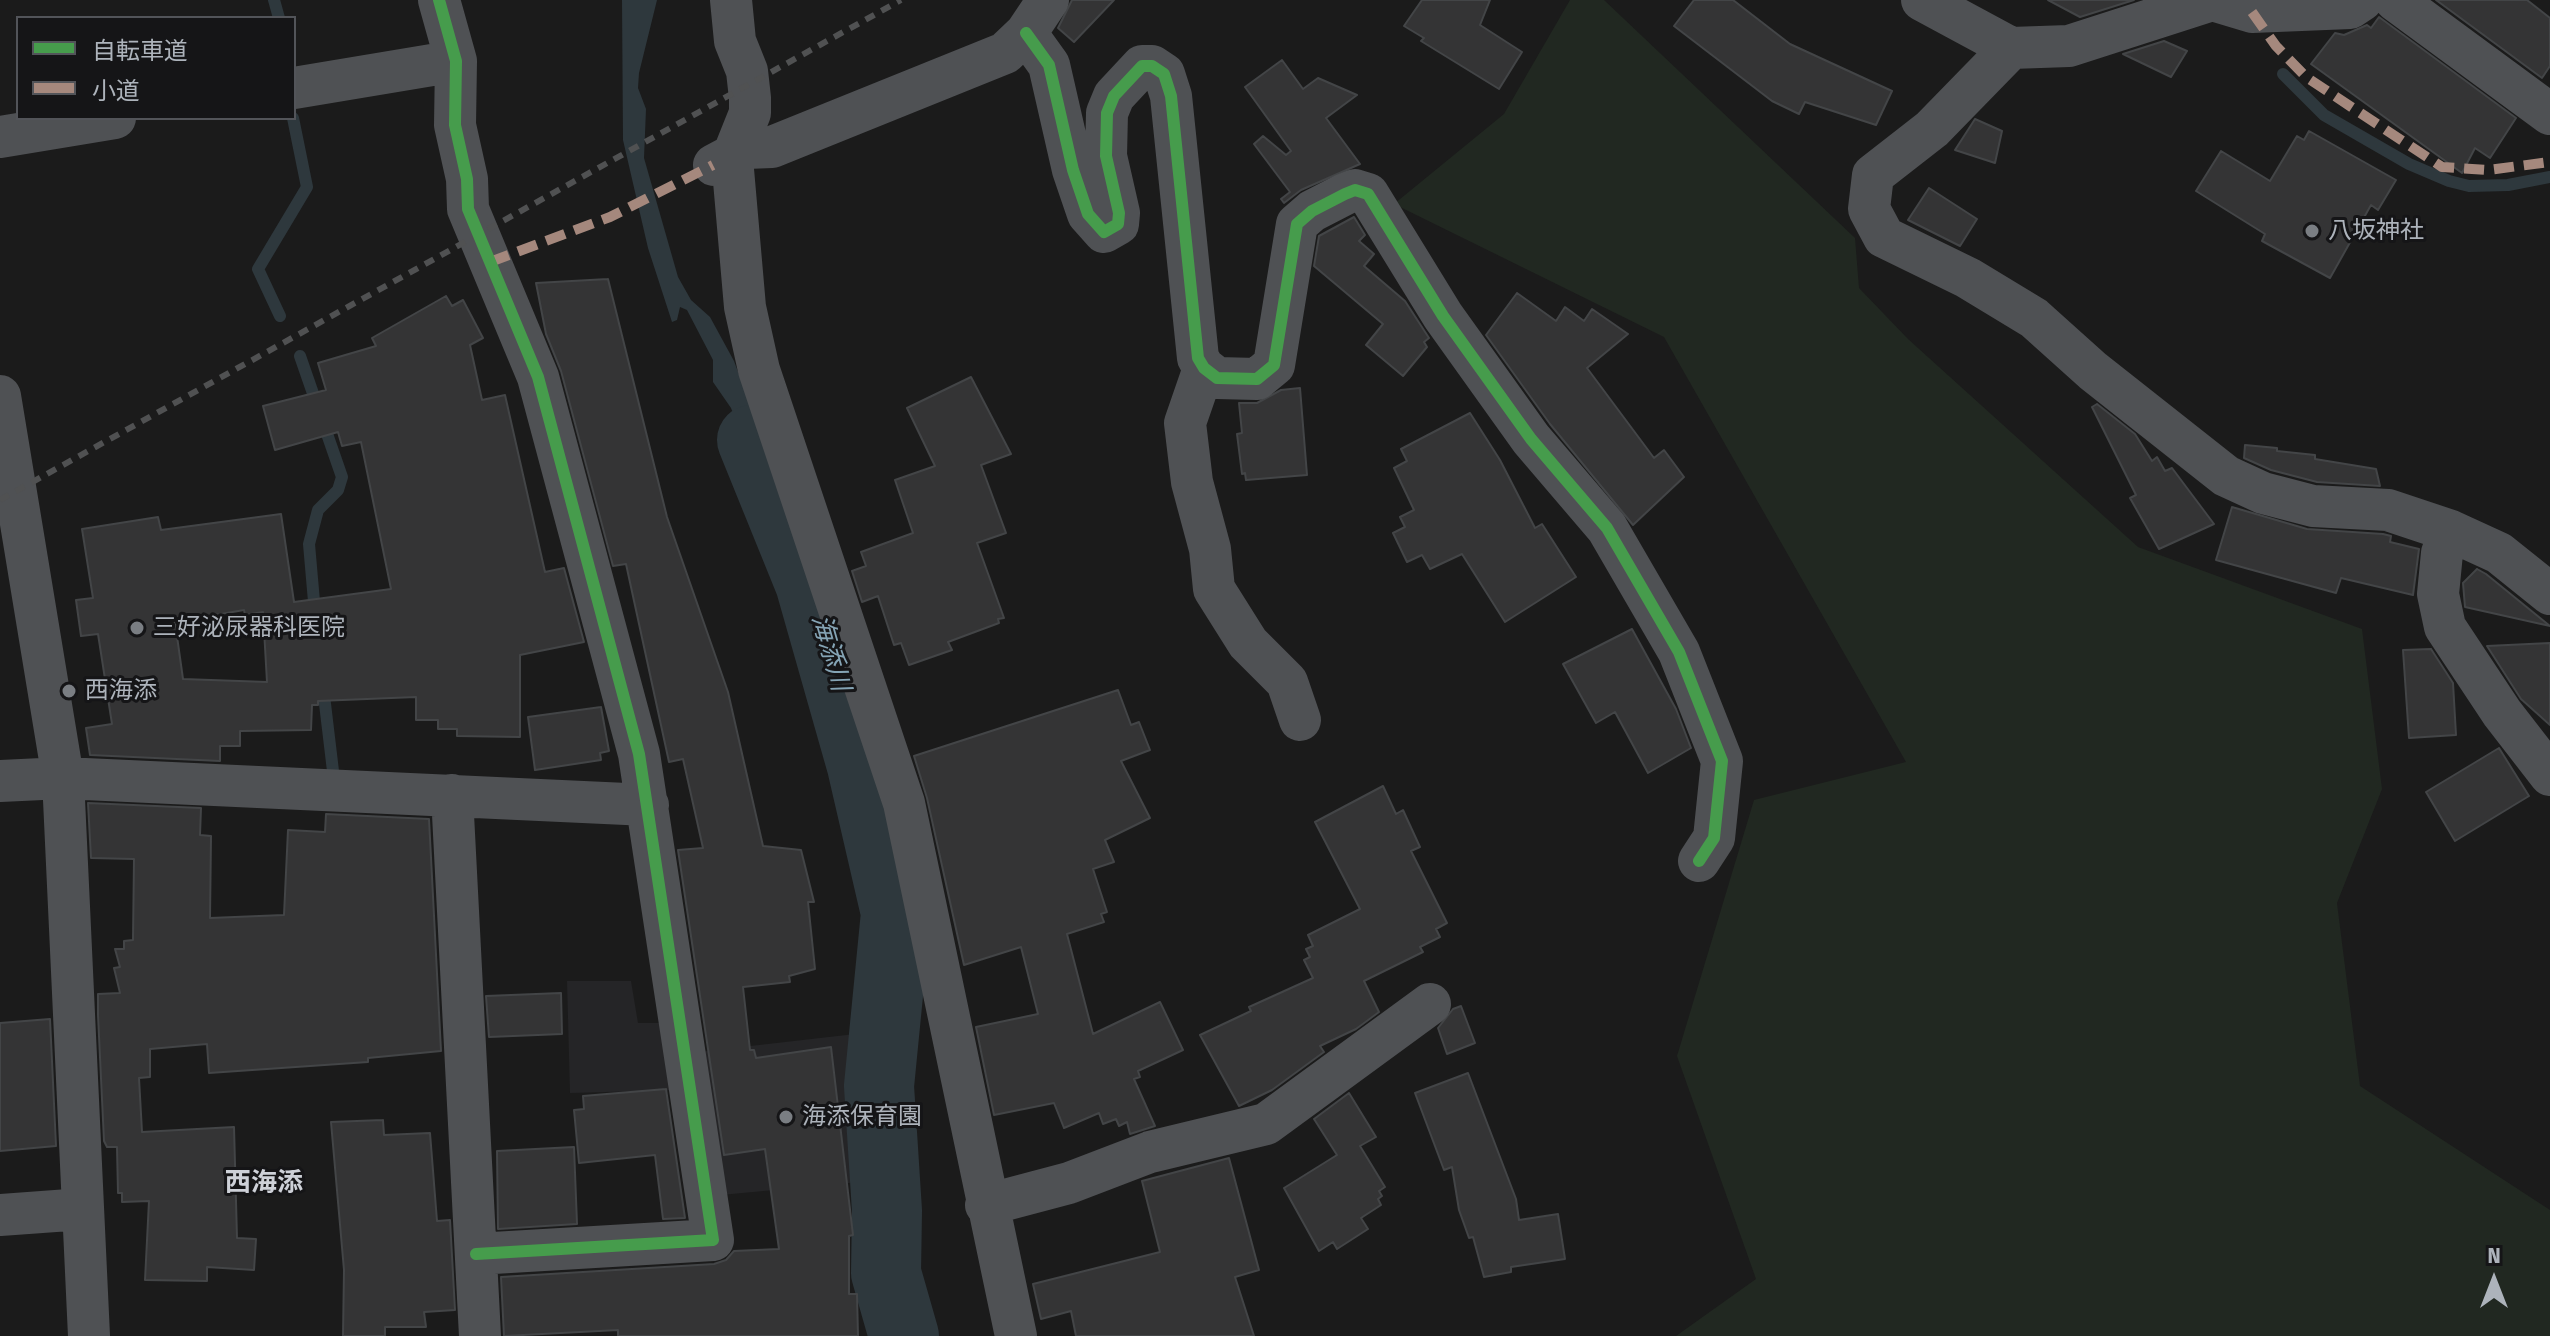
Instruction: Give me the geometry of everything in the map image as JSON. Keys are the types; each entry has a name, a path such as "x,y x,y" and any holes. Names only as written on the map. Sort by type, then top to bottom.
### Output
{"street":[{"path":"439,0 456,61 453,102 467,179 468,209 538,377 639,754 713,1240 476,1254"},
{"path":"731,0 735,41 747,71 750,113 723,161 759,370 904,803 986,1205 1016,1336"},
{"path":"1922,0 2011,48 2069,46 2212,0 2252,12 2350,8 2362,0"},
{"path":"2395,0 2550,114"},
{"path":"723,161 746,148 772,147 1005,53 1037,16"},
{"path":"1037,16 1083,199 1093,223 1104,232 1118,224 1119,213 1106,156 1107,113 1114,96 1142,66 1152,66 1164,74 1171,96 1198,358 1204,368 1217,378 1257,379 1274,365 1297,224 1312,211 1345,194 1355,190 1368,194 1443,316 1531,439 1607,528 1679,652 1722,761 1714,838 1699,861"},
{"path":"2011,48 1932,129 1873,175 1869,209 1884,237 1968,278 2034,318 2093,371 2226,476 2263,493 2313,506 2388,510 2451,531 2499,553 2550,594"},
{"path":"296,88 456,61"},
{"path":"0,137 103,120"},
{"path":"1204,368 1185,423 1192,482 1210,549 1214,589 1248,643 1287,682 1300,720"},
{"path":"0,396 63,778 89,1336"},
{"path":"2451,531 2442,553 2438,594 2445,627 2502,713 2550,775"},
{"path":"0,781 63,778 648,805"},
{"path":"452,795 480,1336"},
{"path":"986,1205 1069,1183 1150,1152 1266,1124 1430,1004"},
{"path":"0,1215 83,1209"}],"shaded area":[{"path":"622,0 657,0 639,73 638,88 646,109 644,158 678,277 691,300 710,317 734,361 796,527 780,536 731,408 713,382 713,360 687,310 680,307 677,320 672,322 648,248 623,140"},
{"path":"1570,0 1604,0 1855,238 1859,288 1908,339 2138,547 2362,629 2382,789 2337,903 2360,1086 2550,1210 2550,1336 1676,1336 1756,1279 1677,1056 1754,800 1906,762 1664,337 1394,204 1504,114"},
{"path":"567,981 631,981 638,1023 670,1023 679,1090 570,1093"},
{"name":"海添保育園","path":"855,1034 870,1181 721,1195 698,1052"}],"building":[{"path":"1072,0 1114,0 1074,42 1058,28"},
{"path":"1422,0 1490,0 1480,25 1522,52 1499,89 1421,41 1424,38 1404,26"},
{"path":"1694,0 1733,0 1790,44 1892,91 1876,125 1805,102 1799,114 1772,101 1674,26"},
{"path":"2048,0 2134,0 2080,17"},
{"path":"2436,0 2527,0 2550,18 2550,66 2542,78"},
{"path":"2379,17 2516,118 2490,158 2475,148 2462,173 2311,64 2335,33 2344,35 2367,25 2371,28"},
{"path":"2164,41 2187,51 2171,77 2123,54"},
{"path":"1282,60 1303,89 1318,78 1357,95 1326,118 1360,164 1301,190 1284,203 1281,199 1290,192 1254,144 1263,136 1286,155 1291,151 1245,87"},
{"path":"1975,119 2002,131 1995,163 1955,150"},
{"path":"2309,131 2396,180 2378,210 2371,205 2330,278 2262,241 2265,234 2196,191 2221,151 2270,181 2297,136 2304,140"},
{"path":"1929,188 1977,219 1960,246 1908,220"},
{"path":"1354,217 1365,235 1359,241 1374,254 1364,266 1405,301 1429,338 1424,342 1427,347 1403,376 1366,345 1383,324 1314,266 1319,236"},
{"path":"608,279 667,517 728,692 763,846 801,850 814,902 808,902 815,969 789,976 790,982 743,987 750,1050 754,1050 756,1058 831,1047 853,1235 849,1236 849,1294 857,1294 858,1336 618,1336 618,1330 504,1336 501,1277 714,1264 726,1260 734,1251 779,1249 765,1149 724,1155 678,850 703,848 683,759 669,762 626,564 613,566 561,371 546,334 536,283"},
{"path":"1517,293 1556,321 1565,307 1584,321 1592,309 1628,334 1587,368 1654,458 1664,450 1684,477 1633,525 1550,424 1486,335"},
{"path":"446,296 452,306 463,300 483,338 470,345 482,400 505,395 545,572 564,568 584,642 520,655 520,737 457,736 457,729 438,729 438,720 416,720 416,697 318,701 318,705 312,705 311,730 240,731 240,746 220,746 220,761 90,755 86,728 112,724 98,634 81,636 76,600 93,598 82,529 158,517 161,530 281,514 294,602 391,589 361,442 342,446 338,432 275,450 263,406 326,390 318,363 376,346 372,338","holes":["244,610 245,615 263,612 267,682 183,679 175,622"]},
{"path":"971,377 1011,454 981,465 1006,533 977,543 1004,618 998,619 999,623 948,642 952,650 909,665 901,643 894,645 878,596 862,602 852,571 866,566 861,552 913,533 895,480 935,466 907,408"},
{"path":"1300,388 1307,475 1246,480 1245,473 1242,474 1237,434 1242,433 1239,403 1257,403 1281,390"},
{"path":"2097,404 2135,434 2152,461 2157,457 2165,471 2172,468 2214,524 2159,549 2130,498 2136,495 2092,407"},
{"path":"1470,413 1500,460 1535,528 1542,524 1576,577 1505,622 1462,554 1430,569 1422,555 1407,562 1393,533 1405,527 1400,517 1414,510 1394,468 1407,461 1401,449"},
{"path":"2245,445 2277,448 2277,451 2315,455 2315,459 2376,469 2380,486 2317,482 2271,470 2244,458"},
{"path":"2232,507 2307,529 2383,534 2391,536 2390,542 2419,549 2413,595 2341,578 2336,593 2216,560"},
{"path":"2477,569 2550,626 2465,607 2463,583"},
{"path":"1632,629 1676,709 1691,748 1648,773 1615,712 1596,723 1563,664"},
{"path":"2550,643 2550,725 2521,699 2487,646"},
{"path":"2431,649 2453,683 2456,735 2409,738 2403,650"},
{"path":"1118,690 1131,725 1139,722 1150,750 1121,761 1150,818 1105,840 1114,862 1093,869 1107,912 1101,914 1104,922 1067,934 1093,1034 1160,1002 1183,1050 1138,1071 1140,1077 1134,1079 1155,1126 1130,1134 1127,1122 1119,1126 1116,1119 1103,1124 1099,1113 1064,1128 1054,1103 994,1115 976,1027 1038,1014 1021,947 964,965 927,798 914,756"},
{"path":"601,707 609,751 600,753 601,760 535,770 528,717"},
{"path":"2499,748 2529,796 2455,841 2426,792"},
{"path":"1383,786 1396,814 1403,810 1420,847 1411,851 1447,923 1436,929 1440,937 1420,947 1423,952 1364,981 1379,1012 1356,1029 1320,1046 1324,1052 1272,1090 1239,1106 1200,1035 1251,1011 1249,1007 1313,978 1304,960 1310,957 1306,949 1313,946 1308,935 1360,909 1315,822"},
{"path":"88,803 201,808 200,835 211,836 210,918 284,915 288,830 325,832 326,814 429,819 441,1051 368,1058 368,1062 209,1073 207,1044 150,1049 150,1077 139,1078 142,1132 234,1127 237,1238 256,1239 254,1270 207,1267 207,1281 145,1280 149,1201 122,1202 122,1193 118,1193 117,1147 107,1147 104,1141 98,1015 98,994 120,993 114,968 120,967 115,949 124,949 124,941 133,940 134,859 91,858"},
{"path":"561,993 562,1034 489,1037 486,996"},
{"path":"1461,1006 1475,1043 1447,1054 1438,1028 1453,1009"},
{"path":"50,1019 56,1146 0,1151 0,1023"},
{"path":"1468,1073 1516,1199 1519,1220 1558,1214 1565,1259 1511,1267 1511,1272 1484,1277 1473,1237 1469,1238 1459,1210 1452,1167 1444,1170 1415,1093"},
{"path":"666,1089 685,1218 663,1219 655,1155 579,1163 574,1110 584,1109 583,1096"},
{"path":"1349,1093 1376,1137 1360,1146 1385,1187 1379,1191 1381,1205 1361,1218 1368,1229 1337,1249 1333,1242 1319,1251 1284,1188 1337,1155 1314,1119"},
{"path":"383,1120 384,1135 430,1133 437,1221 450,1220 455,1310 424,1312 426,1327 385,1327 385,1336 343,1336 344,1270 331,1122"},
{"path":"574,1147 577,1224 498,1229 497,1151"},
{"path":"1229,1158 1259,1270 1235,1277 1254,1336 1076,1336 1071,1311 1041,1319 1033,1284 1160,1252 1142,1181"}],"waterway":[{"path":"274,0 278,16"},
{"path":"2283,74 2324,115 2409,164 2449,181 2469,186 2508,185 2550,177"},
{"path":"280,316 258,269 307,187 293,120"},
{"path":"300,356 342,477 338,490 318,510 309,544 315,613"},
{"name":"海添川","path":"752,440 810,583 862,766 896,913 879,1086 887,1211 886,1273 904,1336"},
{"path":"323,687 333,771"}],"railway":[{"path":"0,500 901,0"}],"marked path":[{"path":"2252,12 2276,46 2306,77 2442,167 2488,170 2550,162"},
{"path":"490,262 610,217 713,165"}],"cycle path":[{"path":"439,0 456,61 455,125 467,179 468,209 538,377 639,754 713,1240 476,1254"},
{"path":"1026,33 1049,65 1073,170 1088,214 1104,232 1118,224 1119,213 1106,156 1107,113 1114,96 1142,66 1152,66 1164,74 1171,96 1198,358 1204,368 1217,378 1257,379 1274,365 1297,224 1312,211 1345,194 1355,190 1368,194 1443,316 1531,439 1607,528 1679,652 1722,761 1714,838 1699,861"}],"place":[{"name":"八坂神社","path":"2312,231"},
{"name":"三好泌尿器科医院","path":"137,628"},
{"name":"西海添","path":"69,691"},
{"name":"海添保育園","path":"786,1117"}],"district":[{"name":"西海添","path":"264,1184"}]}
